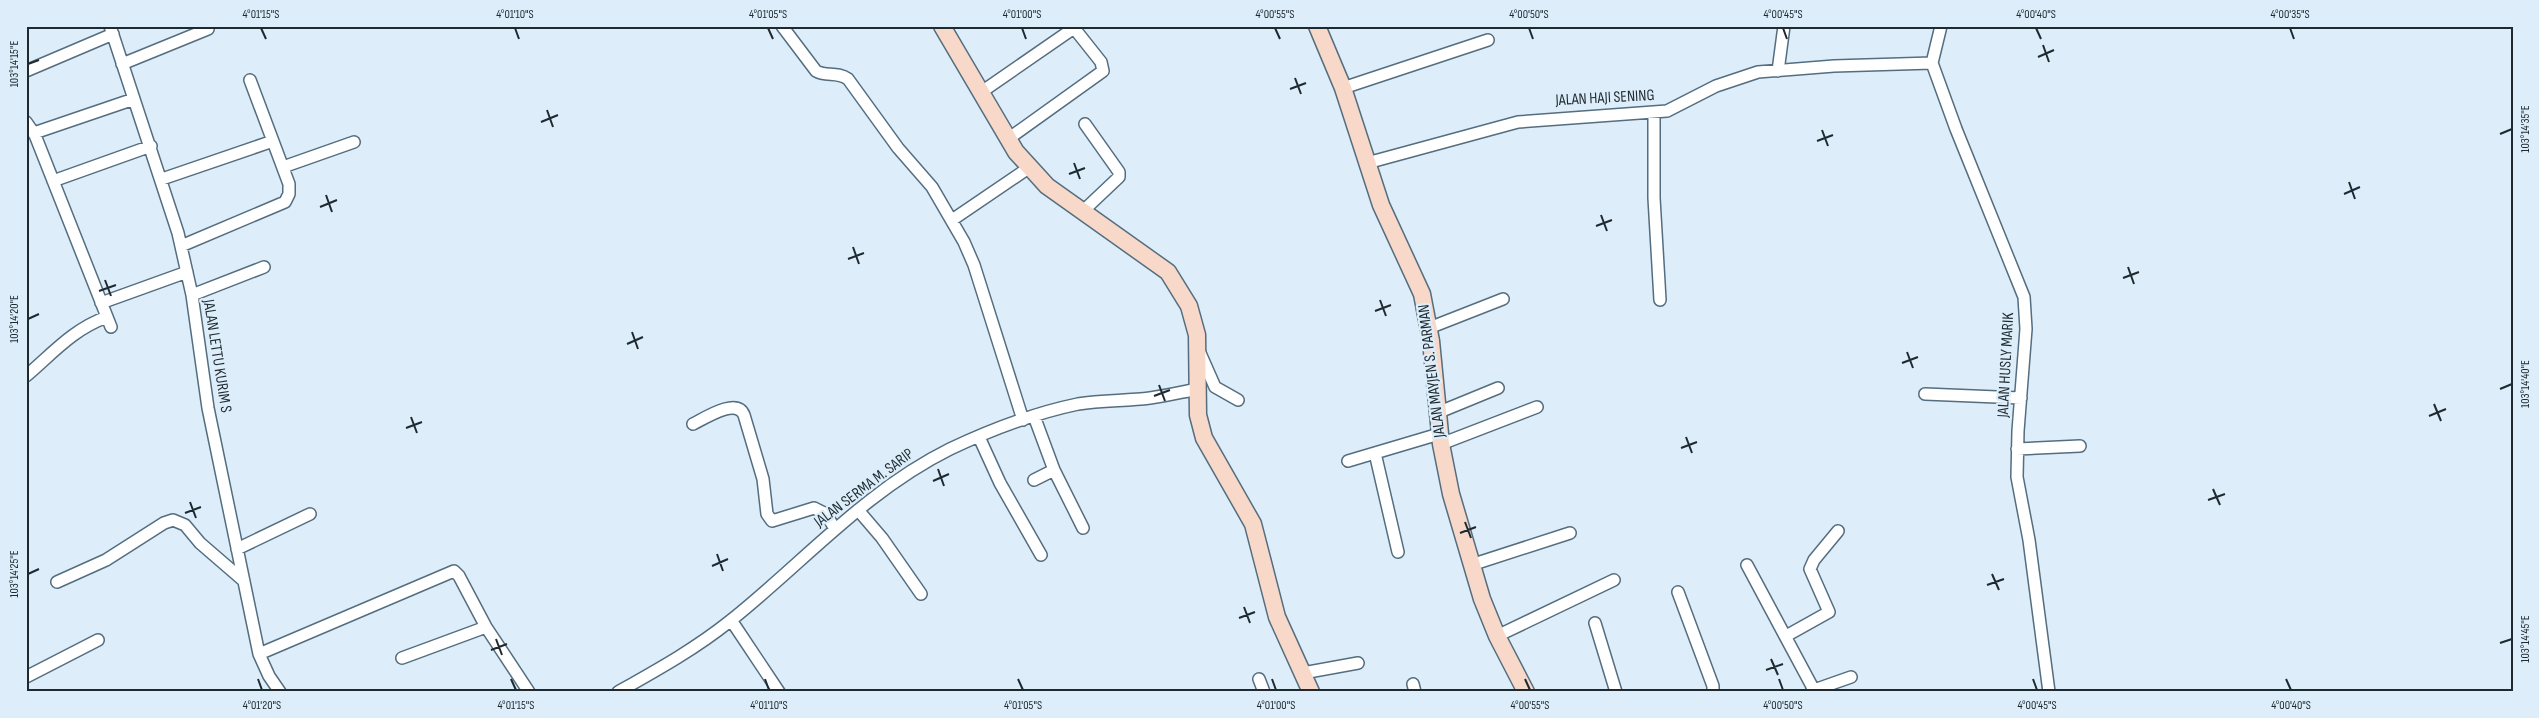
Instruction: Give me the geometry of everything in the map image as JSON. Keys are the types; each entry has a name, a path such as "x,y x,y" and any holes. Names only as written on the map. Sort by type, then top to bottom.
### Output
{"street":[{"path":"782,26 816,72 842,75 848,79 898,148 932,187 952,220 974,264 1029,418 1083,528"},
{"path":"942,26 1016,152 1047,186 1082,212 1127,240 1168,272 1189,306 1197,335 1198,415 1204,438 1253,524 1272,599 1311,692"},
{"name":"JALAN MAYJEN S. PARMAN","path":"1317,26 1343,88 1366,163 1390,228 1416,278 1429,328 1440,439 1451,494 1472,565 1498,636 1526,692"},
{"path":"1778,71 1784,26"},
{"path":"1932,62 1941,26"},
{"path":"980,92 1075,27 1101,62 1103,71 1008,139"},
{"path":"122,64 208,29"},
{"path":"26,71 111,30"},
{"name":"JALAN LETTU KURIM S","path":"111,30 162,179 181,246 192,295 208,408 259,654 269,676 280,692"},
{"path":"1343,88 1488,40"},
{"name":"JALAN HAJI SENING","path":"1366,163 1518,122 1552,117 1667,111 1734,79 1758,72 1932,62"},
{"name":"JALAN HUSLY MARIK","path":"1932,62 1953,121 2024,297 2026,329 2017,449 2017,478 2029,540 2049,692"},
{"path":"181,246 285,202 289,194 289,184 250,80"},
{"path":"35,135 37,132 134,99"},
{"path":"1654,112 1654,198 1660,300"},
{"path":"26,122 35,135 109,322 92,322 62,343 26,376"},
{"path":"1082,212 1119,175 1085,124"},
{"path":"162,179 273,141"},
{"path":"283,167 354,142"},
{"path":"53,181 150,146"},
{"path":"952,220 1030,167"},
{"path":"192,295 264,267"},
{"path":"101,303 186,272"},
{"path":"1429,328 1503,299"},
{"path":"1197,347 1215,387 1238,400"},
{"path":"1437,414 1498,388"},
{"name":"JALAN SERMA M. SARIP","path":"618,692 673,662 731,620 858,510 901,477 929,460 979,437 1029,418 1079,404 1151,398 1198,389"},
{"path":"1925,394 2021,398"},
{"path":"693,424 724,410 735,407 740,408 744,415 763,479 767,514 772,521 814,508 826,514 835,529"},
{"path":"1348,461 1375,453 1440,439 1537,407"},
{"path":"979,437 1000,483 1041,554"},
{"path":"2017,449 2080,446"},
{"path":"1375,453 1398,552"},
{"path":"1034,480 1054,470"},
{"path":"858,510 882,538 921,594"},
{"path":"237,550 310,514"},
{"path":"57,582 106,560 164,523 173,520 185,525 200,543 244,581"},
{"path":"1786,636 1829,612 1810,569 1814,560 1838,531"},
{"path":"1472,565 1570,533"},
{"path":"1747,565 1786,636 1812,691 1851,677"},
{"path":"259,654 454,571 459,576 486,627 529,692"},
{"path":"1498,636 1614,580"},
{"path":"1678,592 1713,686 1713,692"},
{"path":"731,620 779,692"},
{"path":"1595,623 1616,692"},
{"path":"402,658 486,627"},
{"path":"26,677 98,640"},
{"path":"1303,673 1358,663"},
{"path":"1259,680 1264,692"}]}
